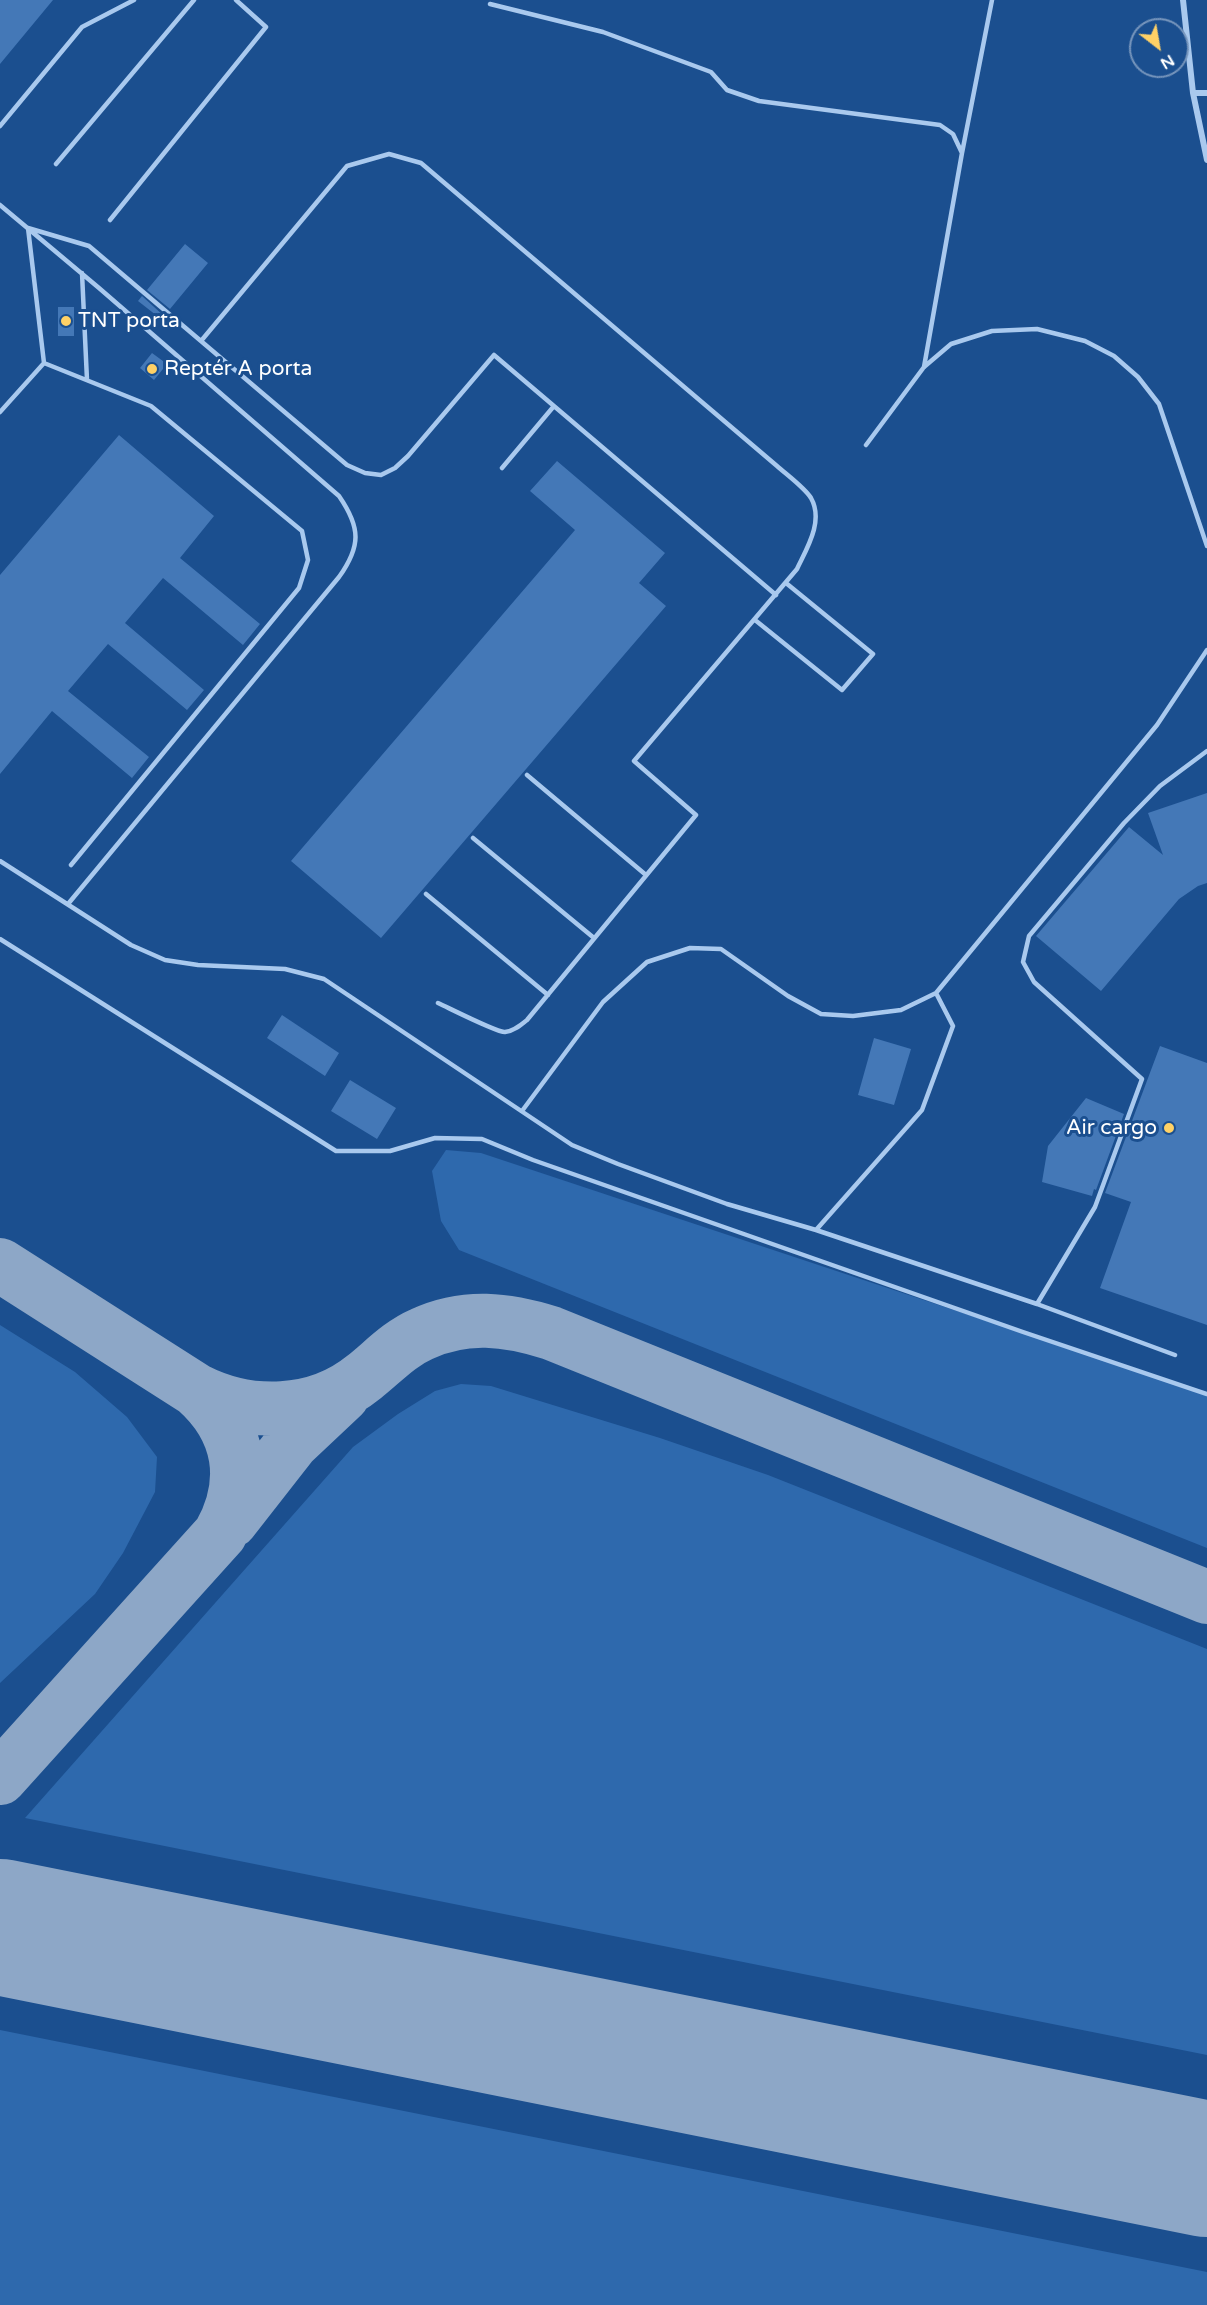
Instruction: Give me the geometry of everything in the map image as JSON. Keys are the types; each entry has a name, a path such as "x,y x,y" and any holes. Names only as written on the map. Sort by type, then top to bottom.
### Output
{"street":[{"path":"1183,0 1193,93 1207,160"},
{"path":"1193,93 1207,93"}],"lane":[{"path":"0,126 81,27 134,0"},
{"path":"56,164 194,0"},
{"path":"110,220 266,27 236,0"},
{"path":"924,367 992,0"},
{"path":"490,4 603,32 711,72 727,90 759,101 940,125 953,134 962,153"},
{"path":"201,341 347,166 389,154 421,163 777,466 811,498 815,517 813,537 797,569 634,761 696,815 548,995 518,1027 505,1032 495,1030 438,1003"},
{"path":"0,205 82,273 339,496 354,520 356,534 355,547 348,564 339,577 68,904"},
{"path":"28,228 89,246 347,465 365,473 381,474 395,468 408,456 494,355 776,595"},
{"path":"0,412 44,363 28,228"},
{"path":"82,273 87,380"},
{"path":"866,445 924,367 951,344 992,331 1037,329 1085,341 1114,356 1138,377 1159,404 1207,546"},
{"path":"44,363 151,406 302,531 308,560 299,588 71,865"},
{"path":"502,468 554,406"},
{"path":"755,620 842,690 873,654 786,583"},
{"path":"522,1111 603,1002 647,962 690,948 721,949 752,968 788,996 821,1014 853,1016 901,1010 936,993 1157,725 1207,650"},
{"path":"1037,1305 1095,1207 1142,1079 1034,982 1023,962 1029,936 1124,823 1160,786 1207,751"},
{"path":"527,776 646,875"},
{"path":"473,838 594,938"},
{"path":"0,861 131,945 165,960 198,965 285,969 324,979 572,1145 727,1204 816,1230 1175,1354"},
{"path":"426,894 548,995"},
{"path":"0,939 336,1151 390,1151 435,1138 482,1139 533,1160 1207,1394"},
{"path":"816,1230 922,1110 953,1026 936,993"}],"shaded area":[{"path":"446,1150 481,1153 1207,1394 1207,1548 459,1250 441,1221 432,1171"},
{"path":"0,1325 75,1372 127,1417 157,1457 155,1492 123,1553 95,1594 0,1683"},
{"path":"461,1384 491,1386 660,1438 768,1475 1207,1649 1207,2055 25,1818 353,1447 398,1414 435,1391"},
{"path":"0,2030 1207,2272 1207,2305 0,2305"}],"building":[{"path":"0,0 53,0 0,64"},
{"path":"185,244 208,263 170,309 147,290"},
{"path":"142,296 164,316 161,319 138,301"},
{"name":"TNT porta","path":"58,307 74,307 74,336 58,336"},
{"name":"Reptér A porta","path":"152,353 167,364 154,380 140,368"},
{"path":"119,435 214,516 180,558 260,624 243,645 163,578 125,623 204,690 187,710 108,644 68,691 149,757 132,778 52,711 0,774 0,575"},
{"path":"557,461 665,553 639,583 666,606 381,938 291,861 575,530 530,491"},
{"path":"1207,793 1207,883 1198,886 1179,899 1101,991 1036,936 1129,827 1163,855 1148,813"},
{"path":"282,1015 339,1053 325,1076 267,1038"},
{"path":"874,1038 911,1049 894,1105 858,1095"},
{"name":"Air cargo","path":"1160,1046 1207,1063 1207,1325 1100,1288 1131,1202 1105,1193"},
{"path":"350,1080 396,1108 377,1139 331,1111"},
{"path":"1086,1098 1124,1114 1092,1196 1042,1182 1048,1146"}],"taxiway":[{"path":"0,1265 196,1390 216,1399 260,1408 304,1405 325,1399 345,1390 364,1377 406,1343 422,1334 454,1323 486,1321 535,1328 1207,1597"},
{"path":"0,1778 220,1534 235,1495 236,1458 223,1422 196,1390"},
{"path":"231,1521 292,1443 343,1395"}],"runway":[{"path":"0,1927 1207,2169"}],"place":[{"name":"TNT porta","path":"66,321"},
{"name":"Reptér A porta","path":"152,369"},
{"name":"Air cargo","path":"1169,1128"}]}
